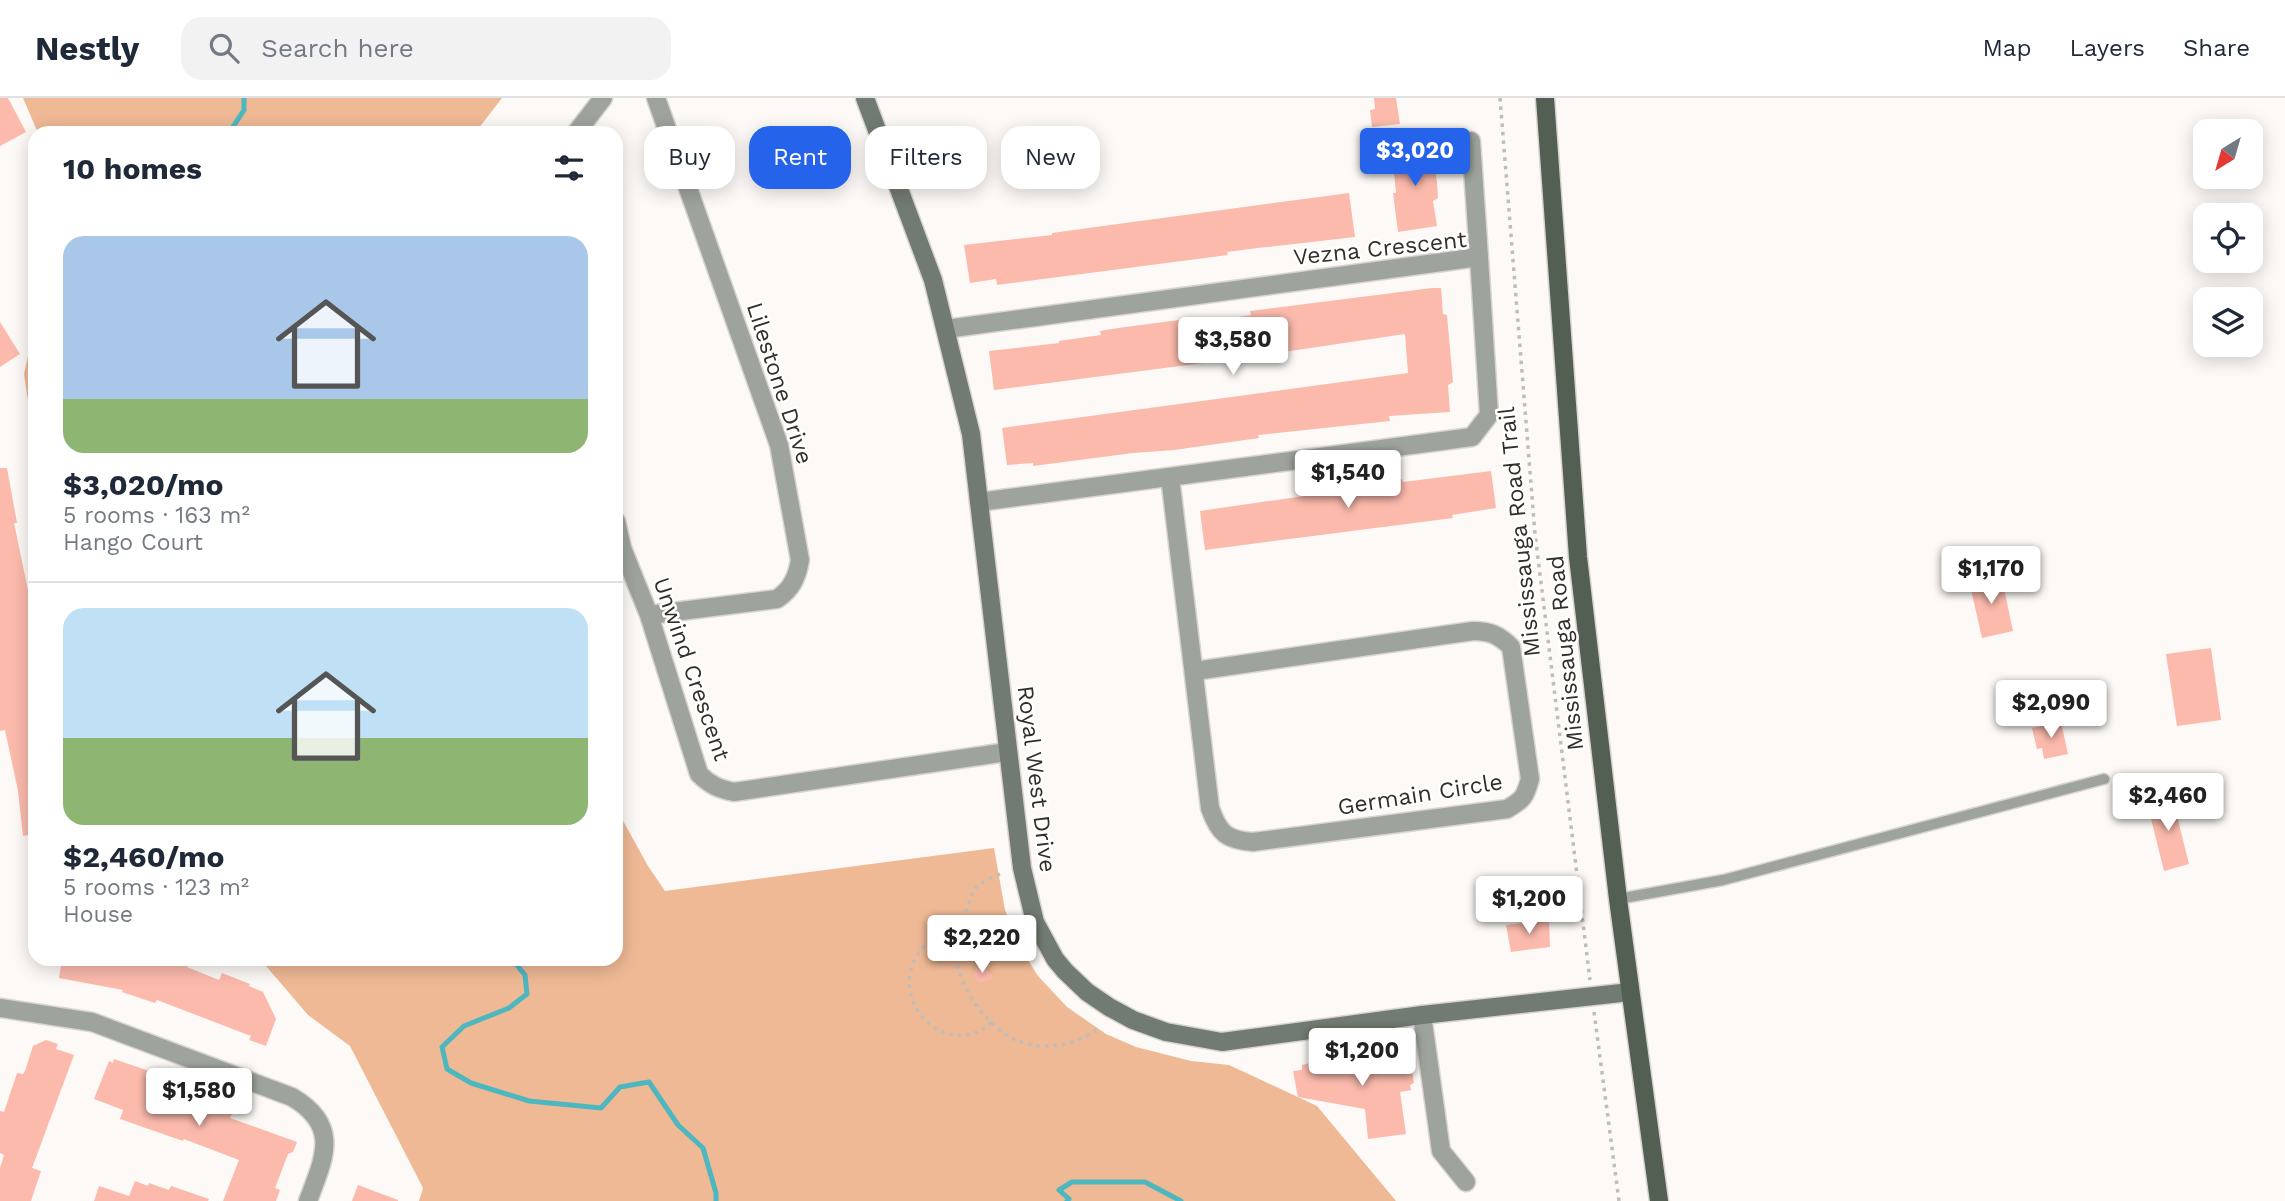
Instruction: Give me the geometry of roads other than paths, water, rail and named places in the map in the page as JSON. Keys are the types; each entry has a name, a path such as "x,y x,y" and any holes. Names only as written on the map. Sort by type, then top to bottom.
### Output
{"main road":[{"name":"Mississauga Road","path":"1545,98 1578,557 1618,899 1659,1201"}],"street":[{"path":"581,126 603,98"},
{"name":"Lilestone Drive","path":"649,615 777,598 793,585 800,560 779,445 656,98"},
{"name":"Royal West Drive","path":"865,98 933,280 971,434 1022,868 1035,922 1065,971 1087,992 1133,1020 1166,1032 1222,1042 1422,1015 1630,992"},
{"path":"1471,141 1479,257"},
{"name":"Vezna Crescent","path":"946,329 1479,257 1489,415 1472,437 979,502"},
{"name":"Germain Circle","path":"1170,477 1210,808 1215,823 1225,835 1237,841 1253,842 1507,809 1521,801 1526,794 1530,779 1511,647 1500,636 1488,631 1195,671"},
{"name":"Unwind Crescent","path":"623,550 649,615 699,774 709,784 734,792 1007,752"},
{"path":"0,1008 92,1022 303,1103 317,1119 326,1139 322,1164 308,1201"},
{"path":"1422,1015 1441,1151 1466,1182"}],"lane":[{"path":"1618,899 1723,880 2104,779"}],"waterway":[{"path":"234,126 244,110 244,98"},
{"path":"518,966 525,975 527,994 509,1008 464,1026 442,1047 447,1069 471,1083 529,1101 601,1108 620,1087 649,1082 678,1125 703,1148 716,1201"},
{"path":"1067,1201 1069,1199 1059,1190 1072,1182 1145,1182 1181,1201"}]}
